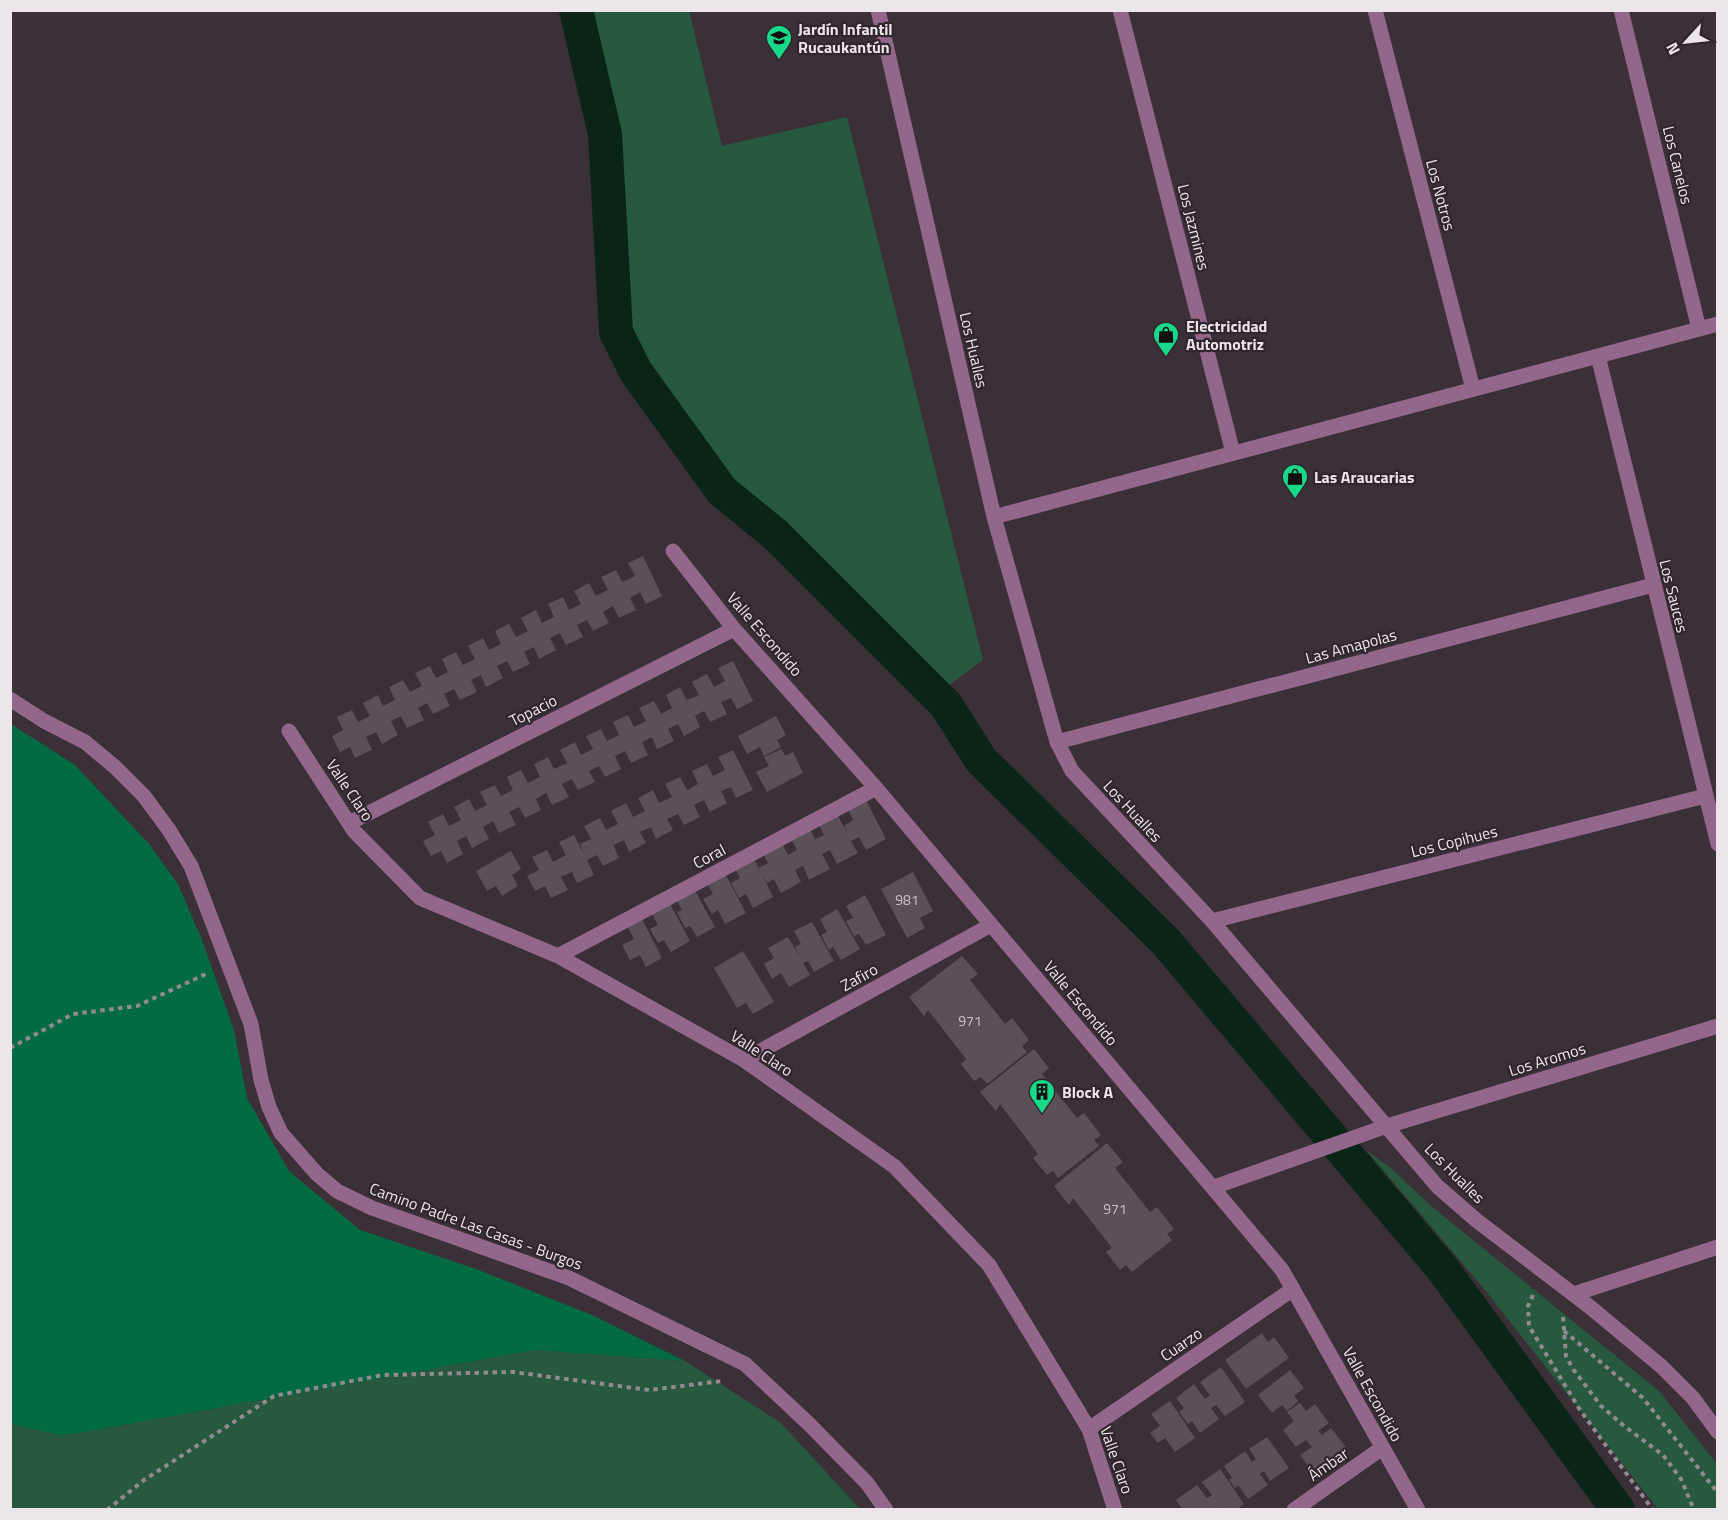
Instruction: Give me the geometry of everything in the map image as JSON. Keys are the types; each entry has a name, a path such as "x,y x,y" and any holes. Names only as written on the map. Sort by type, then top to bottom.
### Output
{"street":[{"name":"Los Hualles","path":"878,10 994,518 1057,741 1072,771 1212,921 1437,1186 1476,1220 1574,1294 1661,1366 1693,1398 1718,1432"},
{"name":"Los Jazmines","path":"1120,10 1233,453"},
{"name":"Los Notros","path":"1374,10 1473,389"},
{"name":"Los Canelos","path":"1621,10 1699,329"},
{"path":"994,518 1718,324"},
{"name":"Los Sauces","path":"1598,356 1718,844"},
{"name":"Valle Escondido","path":"673,551 734,629 876,788 1282,1269 1418,1509"},
{"name":"Las Amapolas","path":"1057,741 1653,585"},
{"name":"Topacio","path":"349,823 734,629"},
{"name":"Camino Padre Las Casas - Burgos","path":"10,699 44,721 85,742 116,767 144,796 169,830 190,866 251,1024 261,1080 269,1107 281,1133 316,1174 338,1191 372,1208 568,1278 745,1364 867,1483 886,1509"},
{"name":"Valle Claro","path":"289,731 354,831 420,898 558,956 744,1060 894,1166 989,1266 1089,1429 1114,1509"},
{"name":"Coral","path":"558,956 876,788"},
{"name":"Los Copihues","path":"1212,921 1705,796"},
{"name":"Zafiro","path":"744,1060 991,925"},
{"name":"Los Aromos","path":"1214,1187 1387,1126 1718,1026"},
{"path":"1574,1294 1718,1247"},
{"name":"Cuarzo","path":"1089,1429 1293,1289"},
{"name":"Ámbar","path":"1294,1509 1382,1448"}],"path":[{"path":"10,1048 73,1014 137,1006 228,964"},
{"path":"1544,1271 1527,1306 1529,1326 1580,1410 1653,1509"},
{"path":"1574,1294 1563,1313 1566,1356 1601,1406 1663,1455 1681,1479 1694,1509"},
{"path":"1563,1330 1643,1398 1718,1493"},
{"path":"106,1509 144,1480 274,1396 383,1375 513,1372 649,1390 759,1377"}],"green space":[{"path":"578,11 689,11 722,146 847,117 983,660 936,695 776,535 722,491 636,372 616,332 605,134"},
{"path":"11,724 75,765 149,844 178,884 202,940 234,1030 247,1098 289,1171 360,1230 476,1269 592,1315 685,1361 535,1350 63,1436 11,1424"},
{"path":"1366,1150 1391,1168 1431,1206 1659,1391 1717,1464 1717,1509 1658,1509 1481,1285"},
{"path":"535,1350 685,1361 781,1423 860,1509 11,1510 11,1424 63,1436"}],"building":[{"path":"643,556 662,596 646,604 640,592 630,598 636,610 619,618 613,606 603,612 609,623 593,631 587,620 577,625 583,637 566,645 560,633 550,638 556,650 539,659 534,647 524,652 530,664 513,672 507,661 497,666 503,678 486,687 481,675 471,680 477,692 460,700 454,689 444,694 450,706 433,714 427,703 418,708 424,720 407,728 401,716 391,721 398,735 382,744 376,732 366,737 372,750 355,758 350,747 340,752 332,736 343,730 337,717 352,710 358,722 370,716 363,703 378,695 383,706 395,700 389,687 403,680 410,692 422,686 415,673 430,666 436,678 448,672 442,659 456,652 463,665 475,659 468,646 483,638 489,650 501,644 495,631 509,624 516,637 528,631 521,618 536,610 542,623 554,617 548,604 563,597 569,610 581,604 574,591 589,583 596,596 608,590 601,577 616,570 622,582 635,576 628,563"},
{"path":"733,661 753,701 737,709 731,698 721,702 727,714 710,722 704,711 695,716 700,727 684,736 678,724 668,729 674,741 657,749 652,737 642,742 648,755 631,763 625,751 615,756 621,769 605,777 599,766 589,771 595,782 578,790 572,779 562,784 569,797 552,805 546,793 536,799 541,810 525,818 519,807 509,812 516,825 499,833 493,821 483,827 489,839 472,848 466,836 457,841 463,854 447,863 441,851 431,856 423,841 435,835 428,822 443,814 449,826 461,820 454,807 469,799 475,811 487,805 480,792 495,785 501,796 513,790 507,777 521,770 528,783 540,777 534,764 548,757 554,769 567,763 560,750 575,742 581,755 593,749 586,736 601,729 607,741 619,735 613,722 628,715 634,727 646,721 639,708 654,701 661,714 672,708 666,695 680,687 687,700 699,695 692,682 707,674 714,687 725,681 718,668"},
{"path":"776,716 786,735 777,740 781,747 764,756 760,747 747,754 738,736"},
{"path":"782,749 785,756 793,752 803,773 767,792 756,772 769,766 764,757"},
{"path":"733,750 753,790 736,798 731,787 721,791 727,803 710,812 704,800 694,805 700,817 684,825 678,814 667,819 673,830 656,839 651,827 640,832 646,843 629,852 624,840 614,845 610,837 619,858 603,866 597,855 587,860 594,875 577,883 572,872 561,877 568,890 551,898 545,886 535,891 527,876 539,870 532,857 547,850 553,862 566,855 559,842 574,835 585,856 580,844 591,839 584,826 600,818 606,830 618,824 611,811 626,803 633,817 645,811 638,798 653,790 659,803 672,797 665,784 680,777 687,790 698,784 692,771 707,764 713,776 725,770 718,757"},
{"path":"865,798 886,839 866,850 859,837 851,841 858,853 837,864 830,850 822,854 830,869 809,880 803,866 795,870 801,882 781,893 774,879 767,883 761,872 773,897 753,908 746,894 739,898 731,883 740,878 733,865 752,856 759,868 768,863 761,850 780,840 788,855 797,850 790,837 809,827 815,839 824,835 817,821 836,812 847,833 844,826 853,820 847,807"},
{"path":"511,851 521,869 512,875 518,886 502,896 496,886 487,891 476,871"},
{"path":"724,872 746,913 725,924 718,910 712,914 703,899 713,894 706,881"},
{"path":"913,872 933,911 920,918 925,928 907,938 881,889"},
{"path":"694,889 715,927 697,937 690,926 685,928 677,912 682,910 676,898"},
{"path":"865,895 886,935 866,945 859,934 854,936 846,921 853,918 846,906"},
{"path":"669,902 690,941 671,952 664,940 658,943 650,929 658,925 651,912"},
{"path":"837,909 860,949 841,960 833,947 829,950 821,935 827,932 820,919"},
{"path":"642,919 662,958 646,967 640,955 630,960 622,945 634,939 627,926"},
{"path":"812,922 834,961 814,972 808,961 803,963 810,975 789,987 781,973 772,979 764,964 774,958 768,948 788,937 801,959 795,947 801,944 794,931"},
{"path":"743,951 774,1002 753,1014 746,1003 737,1008 714,968"},
{"path":"962,956 978,974 970,980 1005,1024 1012,1018 1029,1040 1022,1046 1027,1052 987,1084 981,1077 974,1081 961,1064 966,1059 928,1010 924,1016 909,997"},
{"name":"Block A","path":"1034,1049 1049,1068 1042,1074 1077,1118 1084,1113 1101,1135 1094,1140 1099,1146 1058,1178 1053,1171 1047,1175 1033,1158 1038,1154 1000,1104 996,1111 980,1092"},
{"path":"1107,1143 1123,1162 1115,1168 1150,1212 1157,1207 1174,1229 1167,1234 1172,1240 1132,1272 1126,1265 1120,1270 1106,1252 1112,1248 1073,1198 1069,1205 1054,1186"},
{"path":"1262,1333 1268,1342 1274,1337 1289,1358 1246,1389 1225,1360"},
{"path":"1221,1367 1245,1402 1225,1416 1216,1405 1211,1408 1219,1419 1200,1433 1192,1421 1188,1424 1179,1412 1184,1408 1176,1398 1194,1384 1205,1399 1210,1395 1200,1382"},
{"path":"1290,1370 1304,1388 1294,1396 1298,1401 1287,1411 1282,1405 1272,1413 1258,1395"},
{"path":"1170,1401 1195,1438 1175,1452 1165,1438 1158,1443 1150,1433 1160,1426 1151,1414"},
{"path":"1300,1403 1306,1411 1315,1404 1329,1423 1318,1431 1322,1435 1331,1428 1346,1447 1313,1472 1300,1455 1312,1447 1306,1440 1296,1447 1283,1430 1294,1421 1287,1412"},
{"path":"1267,1437 1289,1468 1270,1481 1264,1471 1260,1474 1268,1485 1248,1499 1238,1485 1235,1488 1229,1480 1232,1478 1224,1466 1245,1451 1252,1462 1256,1459 1249,1449"},
{"path":"1220,1469 1244,1504 1236,1510 1220,1510 1218,1507 1213,1510 1183,1510 1176,1500 1197,1485 1207,1498 1212,1495 1202,1482"}],"waterway":[{"path":"576,10 605,134 616,332 636,372 722,491 776,535 946,705 981,760 1166,942 1442,1268 1618,1510"}],"place":[{"name":"Jardín Infantil Rucaukantún","path":"779,61"},
{"name":"Electricidad Automotriz","path":"1166,358"},
{"name":"Las Araucarias","path":"1295,500"},
{"name":"Block A","path":"1042,1115"}]}
